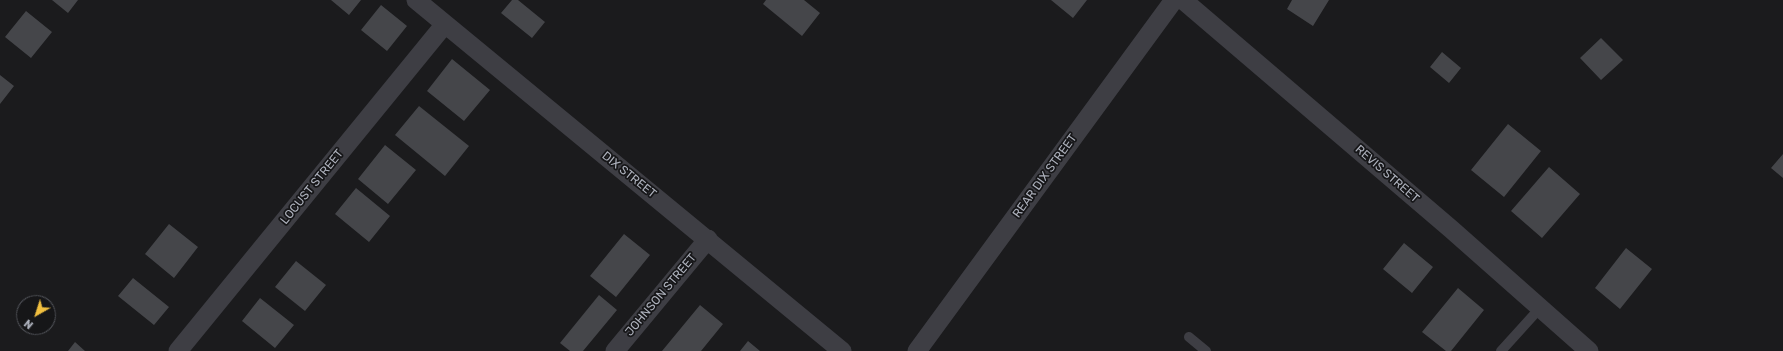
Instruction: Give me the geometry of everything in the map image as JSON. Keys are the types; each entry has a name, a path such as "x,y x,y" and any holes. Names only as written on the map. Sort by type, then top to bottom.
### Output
{"street":[{"name":"DIX STREET","path":"416,0 708,239 842,351"},
{"name":"REAR DIX STREET","path":"917,351 1174,0"},
{"name":"REVIS STREET","path":"1183,0 1451,229 1589,351"},
{"name":"LOCUST STREET","path":"178,351 445,24"},
{"name":"JOHNSON STREET","path":"614,351 708,239"}],"lane":[{"path":"1501,351 1540,308"},
{"path":"1189,337 1206,351"}],"building":[{"path":"52,0 78,0 68,13"},
{"path":"331,0 361,0 349,15"},
{"path":"512,0 518,0 545,22 532,38 501,13"},
{"path":"766,0 804,0 820,13 802,36 763,4"},
{"path":"1051,0 1087,0 1073,18"},
{"path":"1292,0 1329,0 1313,26 1287,9"},
{"path":"381,5 407,26 387,51 361,30"},
{"path":"26,11 52,32 31,58 5,37"},
{"path":"1601,38 1623,60 1601,80 1580,58"},
{"path":"1442,52 1461,68 1449,83 1430,67"},
{"path":"452,59 490,90 464,121 427,91"},
{"path":"0,75 14,86 0,104"},
{"path":"419,106 469,146 445,176 395,135"},
{"path":"1508,124 1541,151 1504,197 1471,170"},
{"path":"385,145 416,170 388,204 358,179"},
{"path":"1783,154 1783,178 1771,168"},
{"path":"1549,167 1580,194 1542,238 1511,211"},
{"path":"356,188 390,216 369,242 335,214"},
{"path":"169,224 198,247 174,278 145,254"},
{"path":"624,234 650,255 616,297 590,276"},
{"path":"1404,243 1433,267 1412,293 1383,269"},
{"path":"1626,248 1652,269 1620,309 1595,288"},
{"path":"296,261 326,285 305,311 275,287"},
{"path":"133,278 169,307 154,325 118,296"},
{"path":"1458,288 1484,310 1451,351 1446,351 1422,332"},
{"path":"599,295 617,310 583,351 570,351 560,343"},
{"path":"260,298 294,325 275,348 242,321"},
{"path":"700,305 723,324 701,351 662,351"},
{"path":"748,341 760,351 740,351"},
{"path":"75,342 85,351 68,351"}]}
